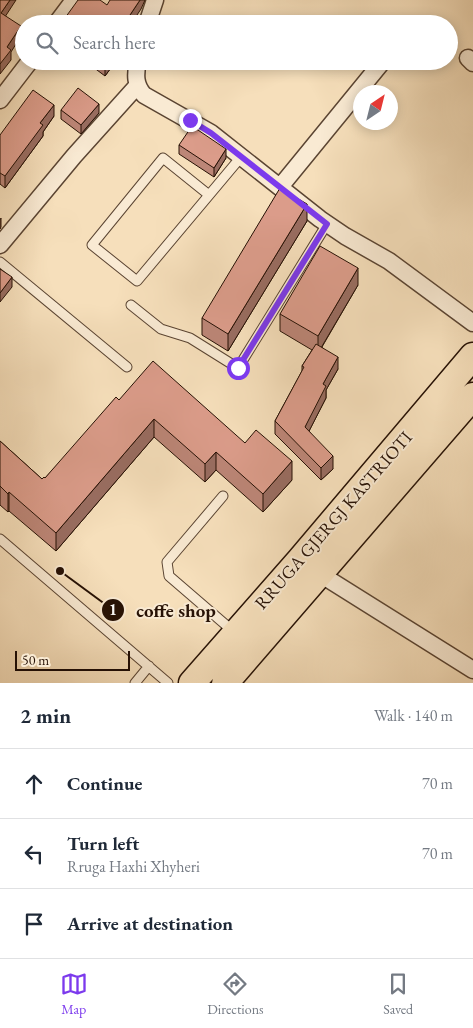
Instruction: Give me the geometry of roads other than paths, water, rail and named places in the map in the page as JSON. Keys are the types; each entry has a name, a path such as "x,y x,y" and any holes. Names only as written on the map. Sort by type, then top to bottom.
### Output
{"main road":[{"name":"RRUGA GJERGJ KASTRIOTI","path":"192,683 473,356"},
{"name":"RRUGA GJERGJ KASTRIOTI","path":"225,683 473,396"}],"street":[{"path":"63,15 74,0"},
{"path":"150,15 155,0"},
{"path":"0,100 23,70"},
{"path":"0,244 74,156 136,87 136,70"},
{"path":"280,187 376,70"},
{"path":"136,87 144,95 211,133 327,224 389,261 473,323"},
{"path":"320,574 473,670"}],"lane":[{"path":"209,195 163,158 92,245 137,281 242,157"},
{"path":"131,304 161,329 190,338 238,368 327,224"},
{"path":"0,262 126,367"},
{"path":"223,496 167,562 169,576 235,633"},
{"path":"0,539 168,683"},
{"path":"135,683 149,666"}],"place":[{"name":"coffe shop","path":"60,571"}]}
